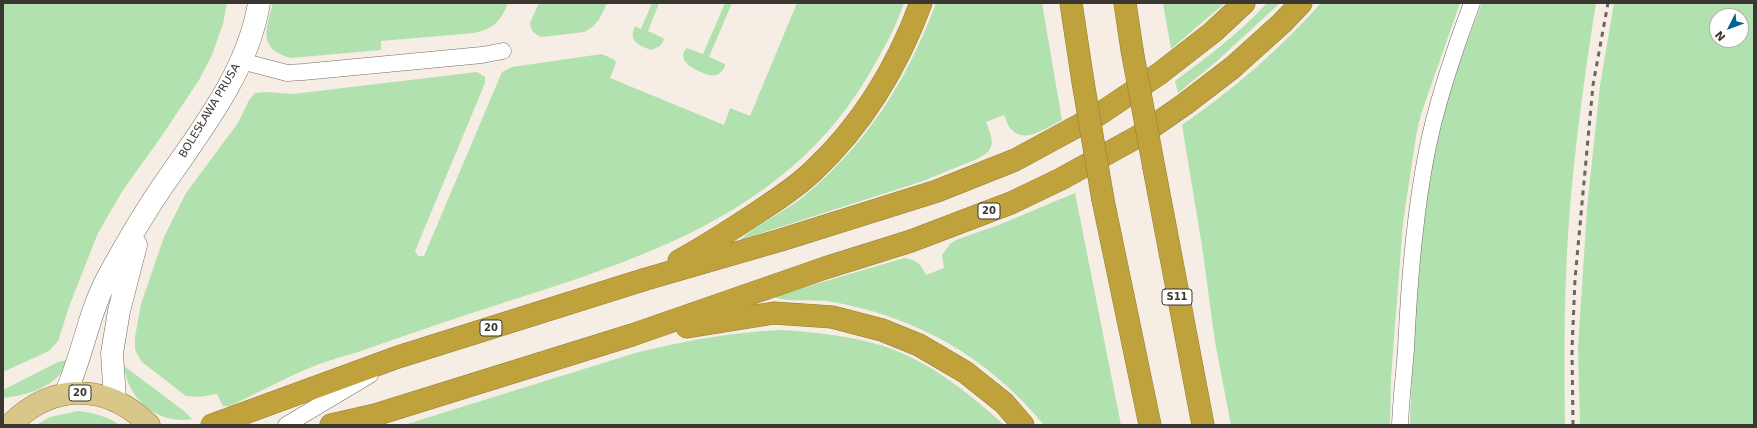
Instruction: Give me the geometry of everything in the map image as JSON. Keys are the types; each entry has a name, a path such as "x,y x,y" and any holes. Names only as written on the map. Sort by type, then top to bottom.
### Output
{"highway":[{"name":"20","path":"212,425 398,357 646,279 720,237 788,192 814,170 846,135 864,112 892,70 921,3"},
{"path":"1071,3 1083,82 1104,200 1150,425"},
{"name":"S11","path":"1125,3 1132,50 1202,425"},
{"path":"646,279 781,240 937,191 1015,160 1098,115 1158,74 1202,41 1244,3"},
{"name":"20","path":"331,425 375,415 632,335 825,268 911,241 1011,203 1061,179 1139,136 1186,104 1232,68 1282,23 1301,3"},
{"path":"632,335 774,313 832,317 882,330 919,345 965,372 1004,403 1023,425"}],"main road":[{"name":"20","path":"9,424 26,410 45,400 65,394 82,393 99,395 115,400 136,412 149,425"}],"street":[{"name":"BOLESŁAWA PRUSA","path":"65,394 77,365 95,307 108,276 146,212 221,97 241,61 257,16 259,3"},
{"name":"BOLESŁAWA PRUSA","path":"115,400 112,353 118,311 146,212"}],"lane":[{"path":"1400,425 1410,277 1416,217 1427,151 1436,111 1460,35 1472,3"},
{"path":"241,61 287,73 482,55 503,51"},
{"path":"286,425 398,357"}],"green space":[{"path":"3,3 227,3 223,24 212,55 199,80 123,190 98,233 70,304 58,341 49,351 3,372"},
{"path":"273,3 508,3 496,23 487,29 474,33 381,41 381,50 291,58 280,54 273,49 267,37 268,21"},
{"path":"539,3 607,3 596,24 589,30 584,32 542,37 534,32 530,23"},
{"path":"652,3 659,3 648,31 663,38 664,40 660,46 651,50 636,42 633,36 633,31 635,26 641,29"},
{"path":"725,3 732,3 709,57 725,64 725,66 717,75 706,74 693,68 687,63 684,59 683,53 687,48 703,54"},
{"path":"797,3 904,3 894,29 872,69 836,122 794,165 746,201 695,231 640,255 583,277 319,364 230,406 223,406 217,394 199,397 186,396 142,362 135,350 135,337 141,304 164,237 186,193 238,123 249,100 255,93 266,92 293,94 477,72 485,77 485,83 415,251 418,256 424,256 502,72 512,67 602,54 615,60 616,63 610,78 724,125 730,108 750,116"},
{"path":"936,3 1042,3 1062,120 1036,133 1023,135 1011,129 1004,115 986,122 992,139 992,144 988,152 977,159 923,181 740,240 755,228 803,197 826,177 866,133 898,85 912,59 925,32"},
{"path":"1163,3 1225,3 1171,49"},
{"path":"1267,3 1280,3 1217,61 1178,93 1175,81 1234,35"},
{"path":"1321,3 1460,3 1421,114 1416,136 1403,223 1391,377 1390,425 1231,425 1215,342 1202,246 1182,125 1238,83 1289,37"},
{"path":"1482,3 1596,3 1581,105 1570,207 1565,316 1565,425 1410,425 1415,309 1427,194 1434,156 1451,88"},
{"path":"1614,3 1754,3 1754,425 1580,425 1578,349 1587,208 1600,86"},
{"path":"1075,193 1121,425 1044,425 1022,400 974,359 948,343 920,329 890,317 860,308 827,301 788,300 776,298 779,295 904,258 918,263 926,275 944,268 942,255 950,244 956,240 1001,224"},
{"path":"782,330 839,336 873,343 892,349 927,366 943,376 975,399 1004,425 404,425 635,353 708,338"},
{"path":"70,359 58,376 42,388 13,397 3,398 3,390 58,362"},
{"path":"124,366 184,411 192,419 179,420 168,418 147,408 138,399 132,389"},
{"path":"78,411 100,415 120,425 36,425 50,417"}],"railway":[{"path":"1573,425 1572,349 1575,279 1593,85 1608,3"}]}
